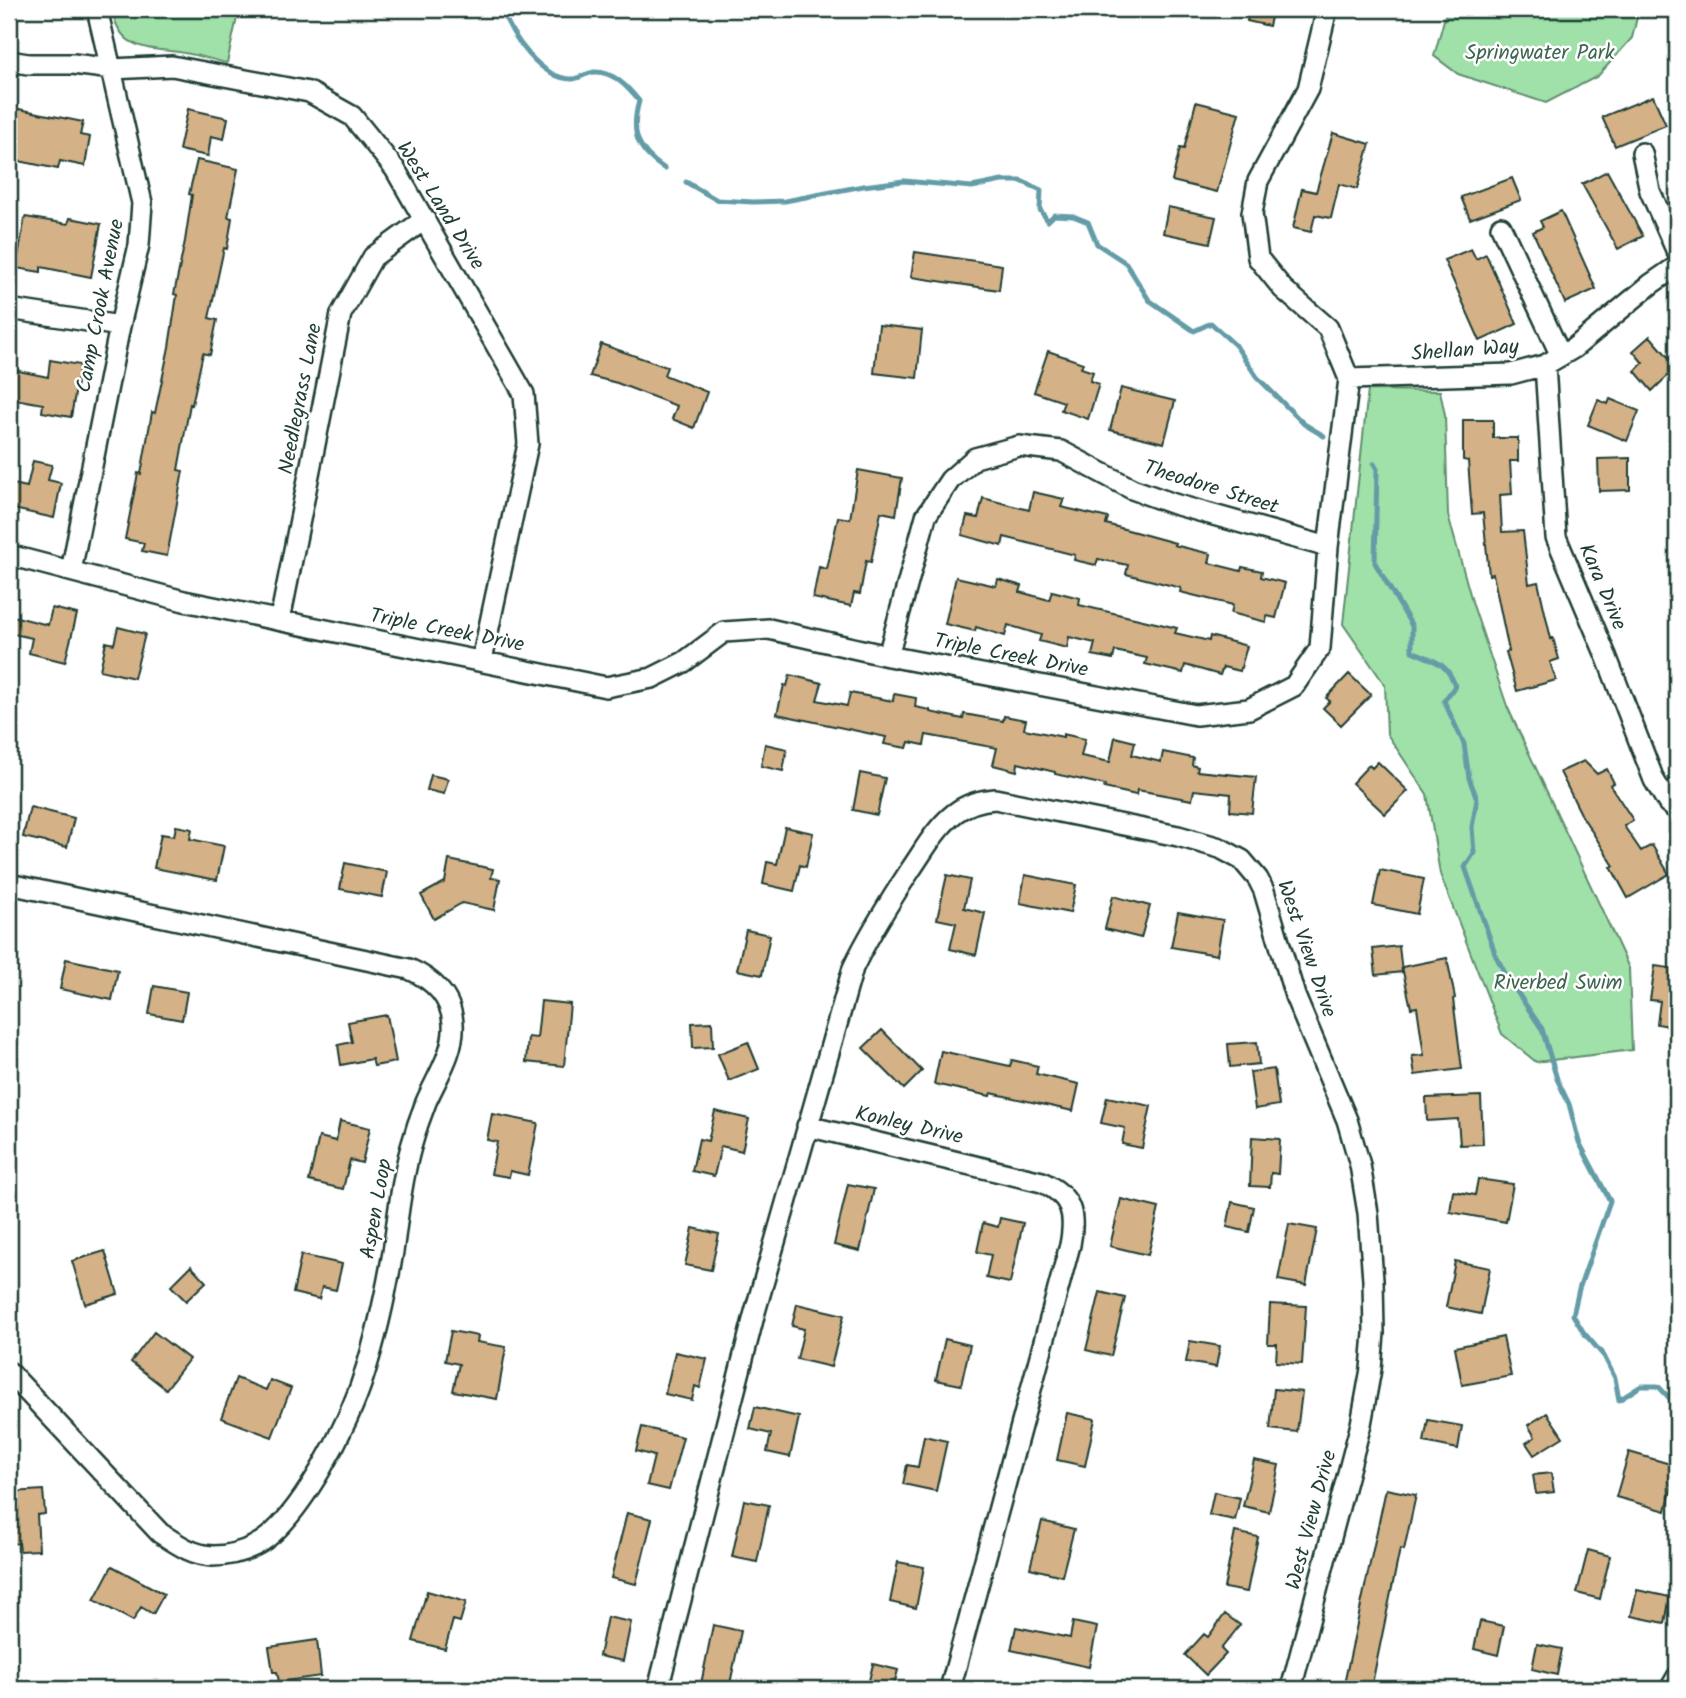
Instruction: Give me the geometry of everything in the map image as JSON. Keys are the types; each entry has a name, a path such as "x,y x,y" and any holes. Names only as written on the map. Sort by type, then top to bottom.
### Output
{"street":[{"name":"Camp Crook Avenue","path":"71,571 139,245 142,203 97,9"},
{"name":"Triple Creek Drive","path":"9,555 184,601 606,687 652,678 684,662 724,632 769,629 888,656 1196,715 1249,709 1294,686 1320,648 1328,547 1349,379 1328,328 1283,289 1258,258 1252,213 1258,181 1308,89 1327,9"},
{"name":"West Land Drive","path":"9,61 112,69 172,66 309,92 352,116 395,169 524,394 528,444 482,660"},
{"path":"1642,153 1650,191 1677,252"},
{"name":"Needlegrass Lane","path":"280,620 341,314 373,257 425,219"},
{"path":"1500,227 1553,360"},
{"name":"Shellan Way","path":"1349,379 1511,374 1553,360 1574,348 1651,284 1677,266"},
{"path":"9,309 120,326"},
{"name":"Kara Drive","path":"1553,360 1556,537 1654,780 1668,803 1677,810"},
{"name":"Theodore Street","path":"888,656 926,516 950,480 975,458 1019,446 1061,451 1142,492 1174,504 1328,547"},
{"name":"West View Drive","path":"807,1126 844,995 866,942 932,837 954,814 967,805 981,800 1009,800 1178,836 1220,848 1242,860 1250,869 1264,891 1295,996 1347,1120 1360,1165 1368,1213 1373,1280 1374,1333 1371,1369 1361,1424 1291,1689"},
{"name":"Aspen Loop","path":"9,884 409,969 435,984 447,1002 453,1023 449,1052 425,1105 411,1146 401,1190 387,1287 365,1375 339,1437 312,1482 273,1532 255,1546 224,1555 201,1554 180,1546 143,1516 12,1381"},
{"path":"658,1689 755,1312 807,1126"},
{"name":"Konley Drive","path":"807,1126 1042,1182 1056,1188 1066,1199 1072,1213 1070,1245 950,1689"},
{"path":"1670,1689 1677,1677"}],"green space":[{"path":"112,9 239,9 227,63 148,48 129,41 116,23"},
{"name":"Springwater Park","path":"1447,9 1639,9 1632,38 1598,76 1546,103 1458,74 1434,56"},
{"name":"Riverbed Swim","path":"1368,390 1440,391 1445,415 1448,515 1473,605 1507,706 1629,968 1632,1050 1536,1062 1502,1034 1440,874 1427,794 1387,734 1385,685 1343,624"}],"building":[{"path":"1250,9 1273,9 1269,26 1247,21"},
{"path":"1653,96 1666,125 1615,146 1602,117"},
{"path":"1196,102 1239,113 1217,192 1172,181 1180,148 1184,149"},
{"path":"9,107 83,122 80,135 90,137 85,166 60,161 58,169 9,159"},
{"path":"188,109 228,118 224,139 211,136 208,156 179,150"},
{"path":"1333,133 1370,144 1357,189 1339,184 1331,218 1315,215 1311,232 1293,228 1302,189 1316,192"},
{"path":"197,160 238,169 228,217 232,218 227,249 224,248 209,318 217,320 210,355 203,353 192,405 190,404 178,470 183,471 167,556 142,551 144,543 125,539 169,347 177,295 174,294 192,195 189,194"},
{"path":"1607,171 1643,236 1618,249 1582,184"},
{"path":"1512,178 1521,200 1470,219 1461,197"},
{"path":"1168,207 1216,217 1210,243 1163,233"},
{"path":"1561,211 1596,289 1565,303 1533,232 1543,227 1540,221"},
{"path":"25,217 68,224 70,218 101,224 91,277 41,267 41,272 16,268"},
{"path":"1471,249 1476,259 1486,254 1517,324 1480,341 1444,260"},
{"path":"915,252 1002,265 999,290 911,277"},
{"path":"879,325 922,330 917,378 874,373"},
{"path":"1650,336 1677,367 1652,391 1635,371 1643,363 1633,351"},
{"path":"601,344 667,367 664,375 707,392 694,428 672,419 677,406 617,383 590,376"},
{"path":"1048,351 1083,363 1081,368 1093,372 1090,381 1099,384 1088,419 1061,410 1064,402 1034,392"},
{"path":"50,360 80,365 71,417 42,412 43,404 9,398 9,369 48,377"},
{"path":"1121,388 1175,401 1164,443 1110,430"},
{"path":"1610,399 1639,411 1627,441 1588,425 1598,400 1608,404"},
{"path":"1463,420 1493,420 1493,438 1518,438 1518,461 1510,461 1512,494 1500,495 1502,532 1523,531 1529,584 1538,582 1551,639 1553,638 1559,659 1550,662 1556,680 1517,691 1506,652 1509,651 1493,574 1489,575 1483,513 1472,514 1468,461 1463,460"},
{"path":"1630,458 1630,490 1599,491 1598,459"},
{"path":"33,461 52,465 48,480 61,483 54,518 9,508 9,483 27,487"},
{"path":"858,470 902,478 896,515 881,512 871,562 866,561 860,594 854,593 851,606 813,598 819,567 827,569 838,517 850,519"},
{"path":"1033,492 1064,499 1061,507 1108,518 1106,524 1211,554 1209,563 1241,571 1242,567 1262,571 1261,577 1285,583 1276,618 1267,616 1266,622 1231,613 1233,605 1180,592 1181,588 1126,574 1128,565 1098,559 1096,565 1074,560 1075,555 1004,537 1002,546 962,535 967,516 978,518 983,498 1029,510"},
{"path":"956,577 996,586 998,579 1022,586 1020,592 1049,600 1052,591 1080,598 1079,605 1177,628 1175,633 1209,641 1210,636 1247,646 1240,671 1223,667 1220,675 1185,665 1183,673 1145,664 1147,658 1115,651 1113,659 1092,655 1095,643 1069,637 1067,648 1039,641 1041,635 1008,625 1005,636 976,627 975,631 945,624"},
{"path":"52,608 77,614 65,662 29,653 32,638 9,633 9,615 48,625"},
{"path":"118,627 145,634 134,678 100,670 106,642 114,644"},
{"path":"1349,674 1371,695 1341,725 1323,708 1330,701 1326,698"},
{"path":"790,675 822,683 817,700 847,706 850,693 893,701 894,694 916,698 915,707 963,719 964,714 1003,721 1004,716 1026,720 1024,729 1085,739 1081,756 1110,762 1115,737 1135,742 1132,755 1161,762 1163,752 1193,758 1192,765 1198,767 1197,771 1256,777 1252,813 1230,811 1231,794 1194,790 1192,800 1137,790 1136,795 1018,763 1017,771 993,765 997,748 926,735 924,745 909,742 907,748 884,744 886,737 777,714 784,685 787,686"},
{"path":"765,744 787,749 783,771 761,766"},
{"path":"1584,761 1597,774 1607,769 1614,783 1610,785 1633,820 1624,826 1641,851 1652,845 1669,874 1628,898 1611,867 1614,866 1582,816 1560,772"},
{"path":"1378,762 1408,791 1385,814 1352,783 1369,765 1372,768"},
{"path":"860,773 885,778 877,815 853,810"},
{"path":"431,775 448,779 444,794 427,790"},
{"path":"30,807 74,818 67,847 23,837"},
{"path":"176,826 192,829 190,839 224,846 217,880 154,868 161,834 174,836"},
{"path":"785,827 813,833 806,867 800,865 794,891 763,884 767,862 777,864"},
{"path":"449,860 493,869 491,878 500,879 494,910 462,903 434,919 421,895 445,882"},
{"path":"345,863 387,872 382,897 340,889"},
{"path":"1380,870 1424,879 1417,914 1373,905"},
{"path":"947,875 970,880 964,908 985,913 976,955 950,949 956,923 937,919"},
{"path":"1025,875 1076,885 1070,913 1020,903"},
{"path":"1113,896 1150,906 1141,938 1105,929"},
{"path":"1178,912 1223,920 1217,955 1171,947"},
{"path":"746,930 770,935 762,975 737,970"},
{"path":"1399,946 1402,972 1376,975 1373,949"},
{"path":"1447,958 1455,998 1462,1069 1415,1075 1412,1056 1424,1055 1417,1007 1411,1008 1402,967"},
{"path":"66,959 118,970 112,1000 60,989"},
{"path":"1655,966 1677,969 1676,1027 1657,1024 1660,1001 1650,1000"},
{"path":"154,986 187,992 182,1020 149,1014"},
{"path":"541,1001 570,1004 564,1066 526,1062 528,1037 537,1038"},
{"path":"387,1015 396,1062 374,1066 372,1059 341,1065 338,1045 352,1042 348,1022"},
{"path":"712,1022 713,1047 693,1048 692,1023"},
{"path":"882,1030 922,1071 904,1089 863,1048"},
{"path":"748,1042 759,1069 729,1081 718,1054"},
{"path":"1257,1042 1259,1064 1230,1067 1228,1044"},
{"path":"941,1051 1010,1066 1012,1060 1038,1066 1036,1074 1079,1084 1073,1111 934,1084"},
{"path":"1274,1069 1279,1105 1255,1109 1250,1072"},
{"path":"1481,1096 1483,1144 1460,1145 1458,1119 1427,1121 1426,1098"},
{"path":"1107,1097 1151,1106 1142,1148 1122,1144 1125,1128 1101,1123"},
{"path":"715,1111 749,1119 742,1151 721,1146 714,1176 692,1171 699,1139 708,1141"},
{"path":"492,1114 538,1123 528,1175 510,1171 509,1177 491,1174 497,1142 487,1140"},
{"path":"340,1121 370,1128 362,1163 350,1160 343,1189 309,1181 319,1137 336,1141"},
{"path":"1252,1137 1280,1139 1278,1174 1271,1173 1270,1187 1250,1186"},
{"path":"1478,1179 1513,1184 1506,1222 1450,1212 1453,1191 1475,1195"},
{"path":"848,1184 874,1189 860,1251 834,1245"},
{"path":"1121,1199 1159,1208 1148,1255 1110,1246"},
{"path":"1232,1202 1254,1207 1249,1232 1227,1227"},
{"path":"1000,1218 1023,1223 1010,1283 986,1278 991,1255 977,1252 983,1223 998,1227"},
{"path":"1289,1224 1317,1229 1306,1285 1278,1280"},
{"path":"693,1228 719,1234 711,1270 685,1265"},
{"path":"105,1251 118,1294 85,1304 72,1261"},
{"path":"301,1255 342,1264 336,1290 322,1287 319,1299 293,1293"},
{"path":"1455,1261 1490,1268 1481,1314 1446,1307"},
{"path":"191,1266 206,1282 186,1301 171,1286"},
{"path":"1100,1292 1125,1298 1111,1356 1086,1350"},
{"path":"797,1304 844,1315 831,1367 797,1359 804,1329 792,1326"},
{"path":"1270,1304 1306,1306 1302,1364 1276,1362 1277,1344 1268,1344"},
{"path":"451,1331 478,1336 477,1342 506,1347 497,1399 453,1391 459,1364 445,1361"},
{"path":"154,1332 189,1359 166,1389 131,1362"},
{"path":"1503,1337 1511,1376 1462,1385 1455,1347"},
{"path":"945,1339 970,1345 961,1385 936,1380"},
{"path":"1190,1341 1220,1346 1216,1367 1186,1362"},
{"path":"675,1352 707,1359 700,1388 695,1386 692,1400 665,1394"},
{"path":"236,1378 266,1390 270,1380 291,1388 272,1437 221,1418"},
{"path":"1274,1389 1302,1392 1297,1432 1270,1429"},
{"path":"755,1407 799,1417 790,1457 767,1452 771,1434 750,1429"},
{"path":"1067,1413 1095,1419 1085,1466 1057,1460"},
{"path":"1547,1413 1563,1437 1534,1455 1526,1443 1535,1437 1528,1425"},
{"path":"1428,1420 1462,1426 1458,1449 1424,1442"},
{"path":"642,1427 683,1437 669,1490 647,1485 654,1456 636,1451"},
{"path":"924,1436 947,1441 936,1491 903,1484 907,1465 918,1467"},
{"path":"1629,1452 1677,1466 1666,1511 1616,1497"},
{"path":"1254,1460 1279,1465 1269,1512 1243,1506"},
{"path":"1551,1473 1554,1492 1536,1494 1533,1475"},
{"path":"1386,1489 1416,1495 1404,1550 1400,1549 1371,1689 1343,1689"},
{"path":"43,1490 45,1514 37,1515 39,1550 20,1551 19,1543 9,1544 11,1492"},
{"path":"1214,1492 1240,1498 1235,1520 1209,1515"},
{"path":"744,1500 769,1505 757,1562 732,1557"},
{"path":"627,1513 652,1519 636,1584 611,1578"},
{"path":"1042,1521 1074,1529 1062,1576 1030,1568"},
{"path":"1235,1532 1258,1537 1247,1592 1224,1588"},
{"path":"1588,1550 1610,1556 1600,1599 1577,1593"},
{"path":"898,1562 924,1567 916,1608 890,1602"},
{"path":"112,1566 164,1594 153,1614 141,1607 133,1621 94,1600"},
{"path":"1637,1590 1670,1597 1665,1623 1631,1616"},
{"path":"427,1591 466,1602 460,1622 453,1620 445,1649 413,1641"},
{"path":"1225,1614 1240,1625 1221,1649 1226,1654 1206,1675 1185,1655 1204,1634 1208,1637"},
{"path":"607,1617 631,1622 623,1661 599,1656"},
{"path":"1480,1621 1504,1626 1498,1655 1474,1649"},
{"path":"1073,1622 1097,1627 1089,1667 1011,1650 1016,1627 1070,1638"},
{"path":"713,1625 741,1631 729,1689 701,1684"},
{"path":"317,1640 321,1676 279,1682 277,1672 273,1672 269,1647"},
{"path":"1537,1644 1562,1649 1557,1675 1532,1669"},
{"path":"873,1664 898,1670 893,1689 867,1689"}],"waterway":[{"path":"502,9 520,43 550,72 573,79 601,72 625,85 639,101 635,123 638,140 648,155 665,169"},
{"path":"686,182 717,200 753,202 785,201 904,181 972,187 1002,181 1021,181 1041,190 1040,210 1048,221 1054,215 1073,216 1088,222 1097,244 1126,263 1149,300 1194,331 1211,323 1236,346 1257,377 1304,424 1324,436"},
{"path":"1374,464 1377,469 1375,563 1412,626 1412,651 1444,667 1455,686 1444,701 1464,744 1469,778 1477,799 1472,827 1474,853 1465,867 1496,956 1542,1029 1557,1079 1569,1104 1579,1142 1610,1201 1579,1289 1573,1315 1604,1356 1615,1378 1619,1400 1641,1386 1658,1386 1677,1406"}]}
